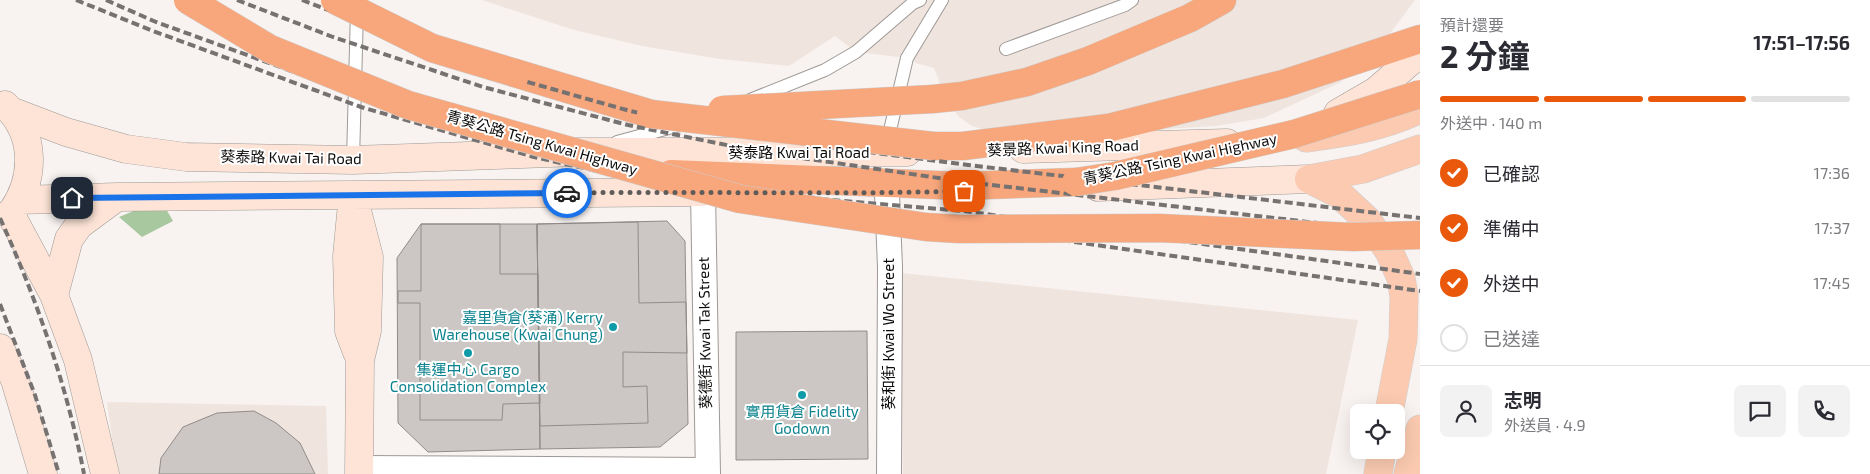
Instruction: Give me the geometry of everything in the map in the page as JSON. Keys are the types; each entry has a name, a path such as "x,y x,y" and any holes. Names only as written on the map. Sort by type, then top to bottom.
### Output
{"highway":[{"name":"青葵公路 Tsing Kwai Highway","path":"188,0 270,49 408,105 643,173 961,186 1076,182 1144,170 1294,134 1420,94"},
{"path":"335,0 432,48 650,114 933,146 963,146 1108,128 1145,120 1283,84 1420,38"},
{"path":"650,114 933,99 977,93 1028,82 1088,61 1190,18 1222,0"},
{"path":"643,173 740,200 926,227 1003,229 1159,228 1353,237 1420,235"}],"main road":[{"name":"葵景路 Kwai King Road","path":"885,153 1242,143 1300,129 1338,113 1376,91 1420,53"},
{"name":"葵泰路 Kwai Tai Road","path":"3,103 66,132 126,149 186,156 352,160 578,152 885,153"},
{"path":"3,103 24,132 30,156 28,180 10,212"},
{"path":"1242,143 1343,133 1381,125 1420,109"},
{"path":"10,212 117,197 703,192 887,194 1309,179 1363,169 1420,150"},
{"path":"352,160 353,195 368,257 368,331 360,360 359,471"},
{"path":"1309,179 1339,194 1367,220 1389,251 1401,278 1404,296 1403,339 1391,404"},
{"path":"54,295 69,239 79,225 117,197"},
{"path":"10,212 54,295 78,360 105,474"},
{"path":"0,348 15,380 43,474"},
{"path":"1408,474 1420,429"},
{"path":"1378,474 1380,459"}],"street":[{"name":"葵德街 Kwai Tak Street","path":"703,192 708,472"},
{"name":"葵和街 Kwai Wo Street","path":"887,194 890,267 888,474"},
{"path":"359,471 708,472"}],"lane":[{"path":"352,160 357,0"},
{"name":"葵泰路 Kwai Tai Road","path":"578,152 646,135 708,116 825,70 856,52 913,3 920,0"},
{"name":"葵泰路 Kwai Tai Road","path":"885,153 907,58 942,0"},
{"path":"1006,49 1132,0"}],"shaded area":[{"path":"482,0 1415,0 1380,47 1341,82 1264,118 1216,126 1114,132 986,130 972,126 959,117 952,108 945,97 934,68 916,63 907,58 856,52 835,36 789,66 720,59 642,46 574,30"},
{"path":"902,273 1358,320 1326,474 903,474"},
{"path":"107,402 326,406 328,474 117,474"}],"green space":[{"path":"166,209 173,221 142,237 119,217 136,210"}],"building":[{"name":"嘉里貨倉(葵涌) Kerry Warehouse (Kwai Chung)","path":"667,221 685,241 688,424 660,447 540,449 537,224"},
{"name":"嘉里貨倉(葵涌) Kerry Warehouse (Kwai Chung)","path":"638,222 639,303 686,302 687,353 623,352 623,387 647,386 648,423 540,426 537,224"},
{"name":"集運中心 Cargo Consolidation Complex","path":"421,224 537,224 540,449 428,452 398,423 397,258"},
{"name":"集運中心 Cargo Consolidation Complex","path":"421,224 500,224 500,274 538,274 540,403 503,404 502,420 420,420 420,303 398,303 398,291 421,291"},
{"name":"實用貨倉 Fidelity Godown","path":"867,331 868,459 736,460 736,332"},
{"path":"254,411 276,423 300,443 315,474 159,474 161,458 183,427 217,413"}],"railway":[{"path":"76,0 153,31 361,107 534,157 706,195 830,212 962,226 1420,291"},
{"path":"106,0 156,22 363,97 537,144 707,184 831,200 964,211 1420,274"},
{"path":"237,0 333,37 483,87 628,125 761,152 966,182 1420,235"},
{"path":"302,0 485,70 630,111 762,138 968,165 1420,218"},
{"path":"0,218 14,249 50,344 69,408 84,474"},
{"path":"0,304 35,395 59,474"}],"way so far":[{"path":"567,193 887,194 964,191"}],"place":[{"name":"嘉里貨倉(葵涌) Kerry Warehouse (Kwai Chung)","path":"613,327"},
{"name":"集運中心 Cargo Consolidation Complex","path":"468,353"},
{"name":"實用貨倉 Fidelity Godown","path":"802,395"}],"route":[{"path":"72,198 567,193"}]}
